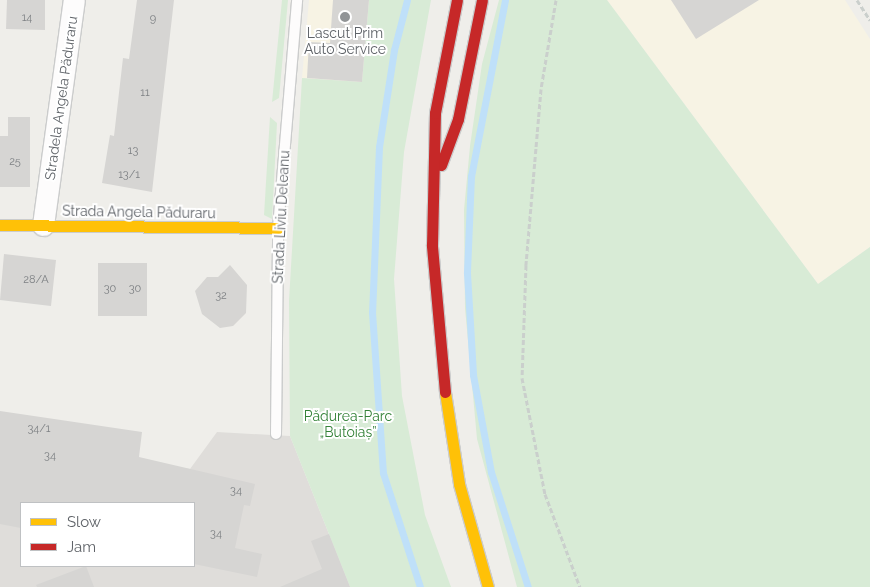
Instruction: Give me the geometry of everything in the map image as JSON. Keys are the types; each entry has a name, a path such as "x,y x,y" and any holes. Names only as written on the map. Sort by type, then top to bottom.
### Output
{"main road":[{"path":"432,187 423,117 446,0"},
{"path":"457,0 435,113 432,187 436,310 447,418 458,484 488,587"},
{"path":"432,187 470,0"},
{"path":"432,187 458,120 482,0"},
{"name":"Strada Angela Păduraru","path":"0,225 278,228"}],"street":[{"name":"Stradela Angela Păduraru","path":"43,225 74,0"}],"lane":[{"name":"Strada Liviu Deleanu","path":"276,434 278,228 297,0"}],"path":[{"path":"556,0 541,89 526,265 522,378 545,494 580,587"},
{"path":"857,0 870,20"}],"shaded area":[{"path":"309,0 369,0 362,82 302,78"},
{"path":"607,0 845,0 870,39 870,247 818,284"},
{"path":"217,432 290,436 350,587 0,587 0,441 190,469"}],"green space":[{"path":"282,0 288,0 279,98 272,102"},
{"name":"Pădurea-Parc „Butoiaș”","path":"369,0 431,0 404,152 394,279 402,396 425,515 451,587 350,587 290,436 289,301 302,78 362,82"},
{"path":"499,0 607,0 818,284 870,247 870,587 517,587 477,439 465,308 464,210 470,146 482,64"},
{"path":"270,117 277,123 272,219 264,215"}],"building":[{"path":"7,0 45,0 45,30 6,29"},
{"path":"137,0 174,0 152,192 102,183 110,135 114,136 123,58 129,59"},
{"path":"333,0 369,0 362,82 307,78 309,42 330,43"},
{"path":"671,0 759,0 696,39"},
{"path":"8,117 30,117 30,187 0,187 0,136 8,136"},
{"path":"4,254 56,260 51,306 0,300"},
{"path":"98,263 147,263 147,316 98,316"},
{"path":"230,265 247,285 246,313 233,326 220,328 202,314 195,291 207,277 218,277"},
{"path":"0,411 142,432 139,457 255,484 250,506 244,505 235,548 262,554 257,577 195,564 195,502 20,502 20,528 0,524"},
{"path":"329,534 350,587 280,587 322,569 311,541"},
{"path":"86,567 94,587 37,587 36,585"}],"waterway":[{"path":"407,0 394,50 379,147 372,312 383,473 420,587"},
{"path":"505,0 471,176 467,273 473,375 491,472 528,587"}],"traffic: slow":[{"path":"0,225 278,228"},
{"path":"445,392 459,484 488,587"}],"traffic: jam":[{"path":"445,392 432,245 435,113 457,0"},
{"path":"441,165 458,119 482,0"}],"place":[{"name":"Lascut Prim Auto Service","path":"345,17"}]}
